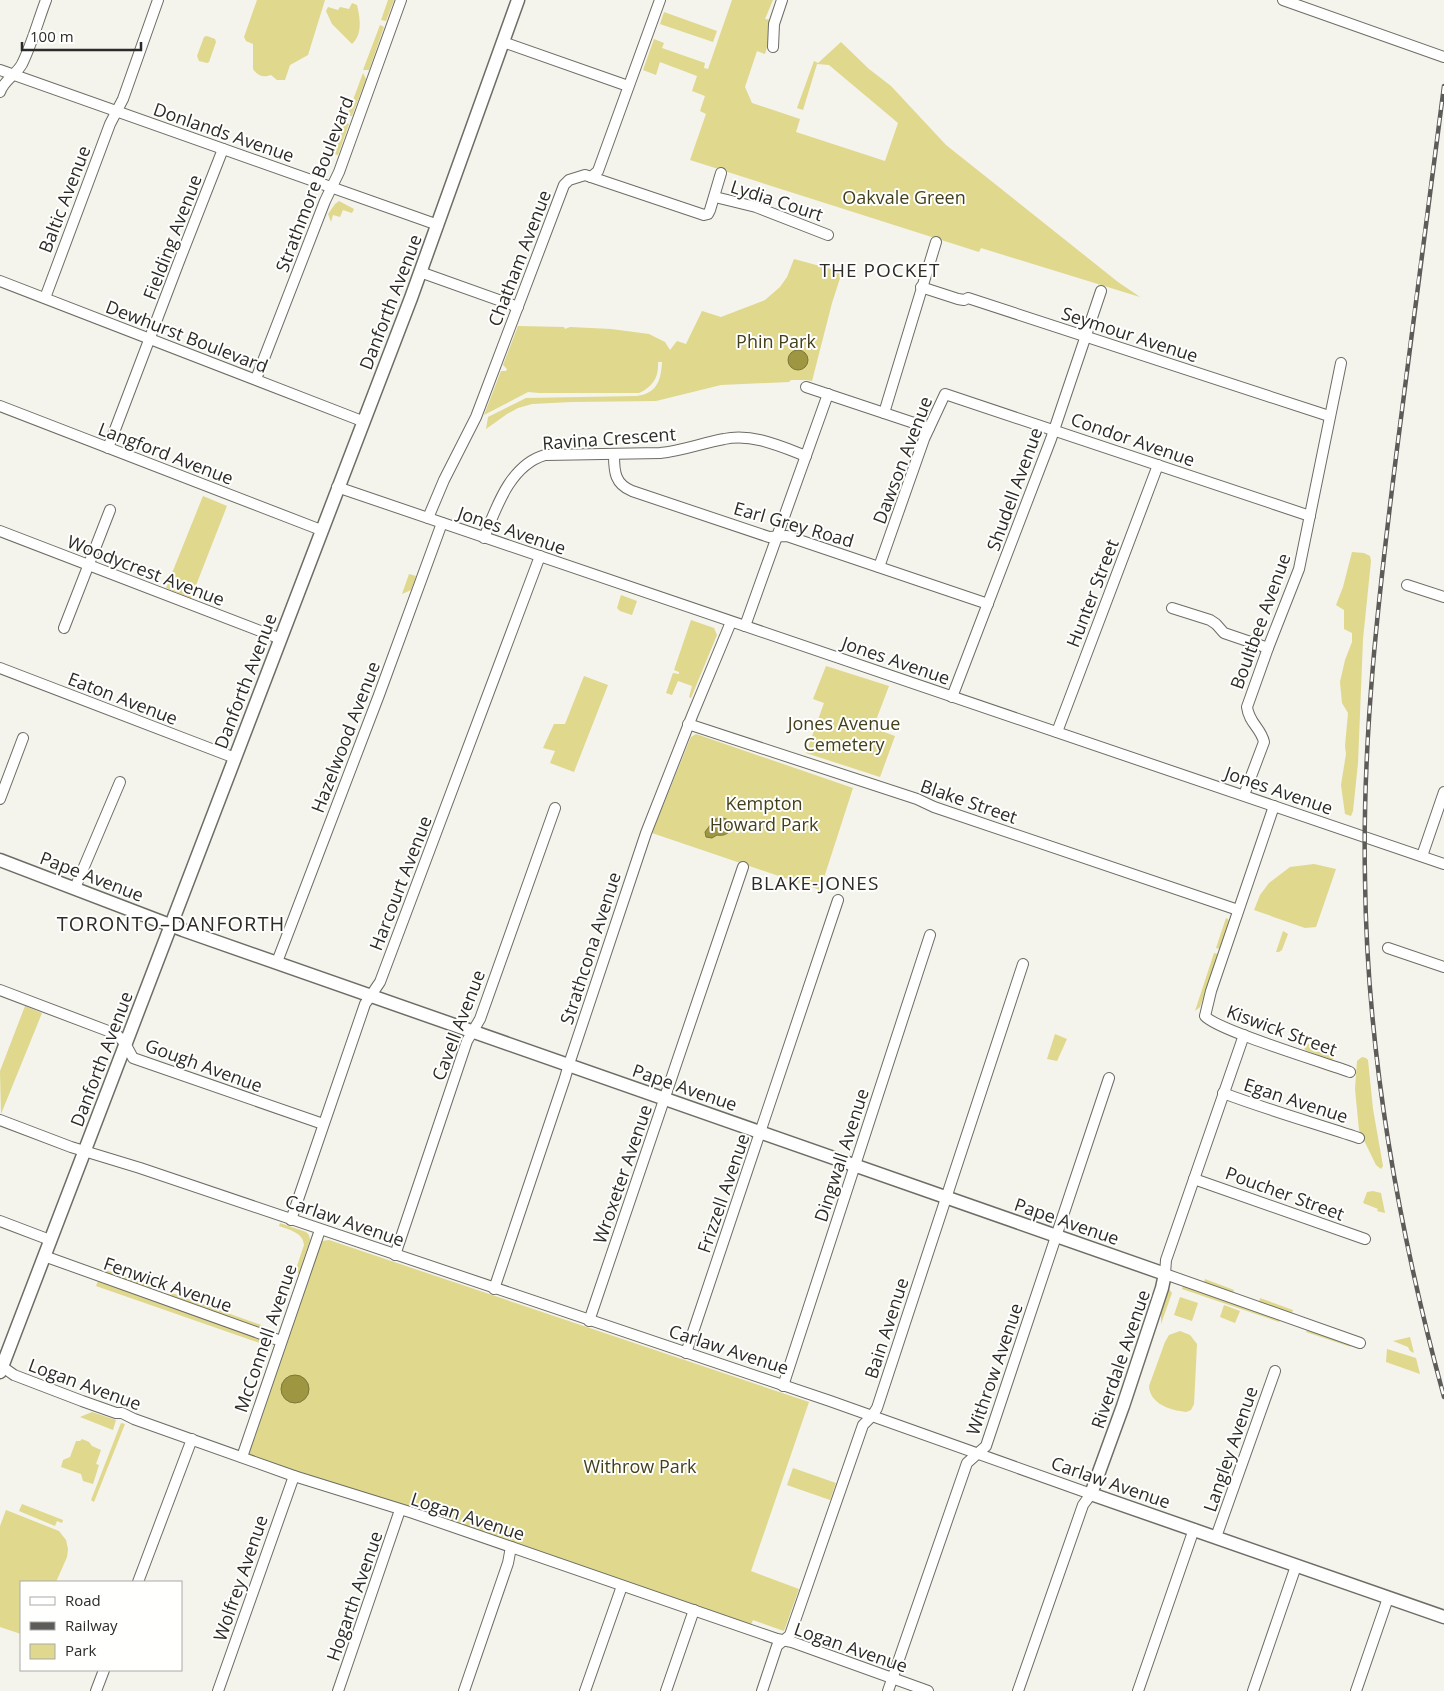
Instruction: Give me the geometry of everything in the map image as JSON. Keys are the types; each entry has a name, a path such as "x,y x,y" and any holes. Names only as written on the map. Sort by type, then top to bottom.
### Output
{"main road":[{"name":"Danforth Avenue","path":"1,1368 438,225 518,0"},
{"name":"Pape Avenue","path":"0,860 171,925 472,1032 569,1064 1165,1274"},
{"name":"Riverdale Avenue","path":"1091,1494 1123,1406 1165,1274"},
{"name":"Carlaw Avenue","path":"1091,1494 1444,1617"}],"street":[{"path":"0,92 5,82 14,75 22,63 46,0"},
{"name":"Baltic Avenue","path":"44,298 116,111 123,99 158,0"},
{"name":"Strathmore Boulevard","path":"256,379 331,187 339,172 401,0"},
{"path":"660,0 598,171 592,177 704,215 708,214 715,197 721,173"},
{"path":"773,47 774,24 782,0"},
{"path":"1283,0 1444,57"},
{"path":"503,42 628,86"},
{"name":"Donlands Avenue","path":"0,70 438,225"},
{"name":"Fielding Avenue","path":"108,448 223,149"},
{"name":"Chatham Avenue","path":"428,518 444,480 476,417 564,185 569,180 578,176 592,177"},
{"name":"Lydia Court","path":"715,197 756,207 779,217 818,229 828,235"},
{"path":"884,413 936,242"},
{"path":"420,272 518,307"},
{"name":"Dewhurst Boulevard","path":"0,281 362,421"},
{"name":"Seymour Avenue","path":"921,287 958,299 964,300 968,298 1329,416"},
{"name":"Shudell Avenue","path":"952,697 1053,429 1101,291"},
{"name":"Boultbee Avenue","path":"1244,795 1264,742 1248,716 1247,708 1299,569 1341,363"},
{"path":"806,387 929,428"},
{"path":"745,626 828,394"},
{"name":"Condor Avenue","path":"945,394 1310,516"},
{"name":"Dawson Avenue","path":"879,567 929,428 945,394"},
{"name":"Langford Avenue","path":"0,406 212,490 321,530"},
{"name":"Ravina Crescent","path":"484,538 502,497 516,475 531,462 545,455 614,455 676,451 724,439 744,437 764,441 806,456"},
{"name":"Earl Grey Road","path":"614,455 616,478 626,488 769,537 787,536 988,604"},
{"name":"Hunter Street","path":"1057,732 1158,466"},
{"name":"Jones Avenue","path":"337,488 1444,864"},
{"path":"64,628 110,510"},
{"name":"Hazelwood Avenue","path":"276,962 379,695 442,523"},
{"name":"Woodycrest Avenue","path":"0,532 280,639"},
{"name":"Harcourt Avenue","path":"291,1220 365,1004 380,982 540,556"},
{"path":"1407,585 1444,597"},
{"path":"1172,608 1210,620 1224,633 1268,648"},
{"name":"Strathcona Avenue","path":"494,1289 566,1078 646,833 688,724 731,622"},
{"name":"Eaton Avenue","path":"0,668 235,758"},
{"name":"Blake Street","path":"688,724 917,799 934,807 1238,910"},
{"path":"0,799 4,774 23,738"},
{"path":"75,888 120,782"},
{"path":"1422,856 1444,792"},
{"path":"1238,910 1274,806"},
{"name":"Cavell Avenue","path":"395,1255 468,1041 480,1019 555,808"},
{"name":"Wroxeter Avenue","path":"590,1321 743,867"},
{"name":"Frizzell Avenue","path":"686,1353 838,900"},
{"name":"Kiswick Street","path":"1238,910 1211,991 1205,1016 1214,1023 1244,1035 1350,1072"},
{"name":"Dingwall Avenue","path":"783,1386 930,935"},
{"path":"1388,948 1444,967"},
{"name":"Bain Avenue","path":"762,1691 778,1646 790,1636 863,1425 877,1408 1023,964"},
{"name":"Gough Avenue","path":"0,990 116,1034 125,1043 133,1058 323,1124"},
{"name":"Riverdale Avenue","path":"1165,1274 1166,1260 1244,1035"},
{"name":"Withrow Avenue","path":"888,1691 967,1463 986,1446 1109,1078"},
{"name":"Egan Avenue","path":"1223,1093 1271,1111 1284,1113 1359,1138"},
{"name":"Carlaw Avenue","path":"0,1120 84,1151 872,1416 1091,1494"},
{"name":"Poucher Street","path":"1194,1179 1365,1239"},
{"path":"0,1222 50,1240"},
{"name":"McConnell Avenue","path":"242,1457 320,1230"},
{"name":"Fenwick Avenue","path":"44,1256 281,1341"},
{"name":"Pape Avenue","path":"1165,1274 1360,1343"},
{"name":"Logan Avenue","path":"1,1368 14,1375 82,1401 116,1413 122,1413 134,1419 294,1476 511,1547 928,1691"},
{"name":"Langley Avenue","path":"1216,1537 1275,1371"},
{"path":"138,1581 192,1439"},
{"name":"Wolfrey Avenue","path":"218,1691 294,1476"},
{"name":"Riverdale Avenue","path":"1018,1691 1083,1505 1091,1494"},
{"name":"Hogarth Avenue","path":"338,1691 400,1510"},
{"name":"Langley Avenue","path":"1138,1691 1194,1529"},
{"path":"464,1691 508,1563 511,1547"},
{"path":"1253,1691 1296,1566"},
{"path":"585,1691 622,1586"},
{"path":"1356,1691 1388,1598"},
{"path":"666,1691 694,1610"},
{"path":"96,1691 104,1671"}],"green space":[{"path":"257,0 325,0 308,55 290,65 285,80 277,80 271,75 261,76 253,69 253,44 246,41 244,37"},
{"path":"388,0 394,0 386,21 381,20"},
{"name":"Oakvale Green","path":"732,0 773,0 765,19 771,20 770,37 765,54 757,51 745,87 752,103 800,119 796,132 885,161 898,123 829,65 817,64 803,110 797,108 814,61 818,63 841,42 869,69 891,86 946,145 1118,282 1140,297 981,248 979,252 690,160 706,114 700,111 705,96 692,91 697,76 660,62 656,75 643,70 654,39 664,43 662,48 705,63 704,68 708,69"},
{"path":"352,3 357,5 360,26 358,36 352,44 332,24 326,11 328,7 338,10 340,7 349,9"},
{"path":"664,12 717,31 713,42 660,24"},
{"path":"380,25 384,27 369,70 363,70"},
{"path":"207,36 215,39 216,42 207,63 199,61 197,56 204,37"},
{"path":"363,73 366,79 352,116 347,116"},
{"path":"345,122 349,124 338,155 333,154"},
{"path":"339,201 354,209 352,213 343,210 340,217 333,215 331,222 328,214"},
{"name":"Phin Park","path":"794,259 842,272 812,381 791,380 789,382 721,385 656,401 532,404 518,408 486,429 488,417 526,398 637,396 650,392 657,384 661,374 662,362 658,362 654,381 648,388 639,393 528,392 484,415 501,371 506,371 507,369 503,365 518,326 611,329 649,334 665,342 670,350 677,341 686,344 702,311 721,317 765,300 780,287 787,277"},
{"path":"203,496 227,506 191,598 166,588"},
{"path":"1352,552 1364,553 1370,556 1371,561 1363,639 1358,763 1351,816 1345,814 1341,785 1346,754 1348,713 1342,703 1340,682 1345,660 1352,642 1352,633 1344,629 1344,610 1336,605"},
{"path":"409,574 416,576 411,590 402,594"},
{"path":"621,595 637,601 632,615 617,608"},
{"path":"691,620 714,628 717,635 691,698 689,697 692,686 678,681 672,695 666,693 673,673 679,674 679,672 674,670"},
{"name":"Jones Avenue Cemetery","path":"826,666 889,686 873,728 895,736 880,777 806,753 824,703 813,699"},
{"path":"584,676 608,685 574,772 550,763 555,751 543,748 554,724 565,724"},
{"name":"Kempton Howard Park","path":"696,734 853,788 820,890 652,833 691,737"},
{"path":"1314,864 1336,869 1316,927 1305,928 1254,910 1260,895 1269,883 1290,867"},
{"path":"1226,918 1229,920 1220,949 1216,948"},
{"path":"1283,931 1288,934 1282,950 1276,952"},
{"path":"1214,953 1218,954 1200,1007 1195,1011"},
{"path":"25,1006 42,1013 1,1114 0,1071"},
{"path":"1055,1034 1067,1039 1057,1061 1047,1059"},
{"path":"1303,1042 1336,1054 1333,1059 1330,1059 1305,1050"},
{"path":"1362,1057 1368,1060 1373,1109 1383,1166 1381,1169 1376,1165 1359,1130 1355,1089 1357,1061"},
{"path":"1367,1192 1381,1193 1385,1213 1363,1203"},
{"path":"280,1223 306,1232 309,1235 310,1240 299,1273 295,1272 304,1245 303,1241 295,1232 279,1226"},
{"name":"Withrow Park","path":"329,1240 809,1402 751,1571 799,1589 784,1631 753,1620 751,1625 252,1456 249,1453 317,1246 322,1241"},
{"path":"103,1269 153,1286 151,1291 102,1273"},
{"path":"1205,1279 1234,1290 1233,1293 1204,1283"},
{"path":"98,1281 273,1343 271,1347 96,1286"},
{"path":"1183,1286 1280,1320 1279,1322 1182,1289"},
{"path":"1169,1289 1172,1293 1161,1324 1161,1311"},
{"path":"169,1292 264,1326 263,1330 168,1297"},
{"path":"1180,1297 1198,1303 1192,1321 1174,1315"},
{"path":"1260,1298 1293,1310 1292,1313 1259,1302"},
{"path":"1224,1305 1240,1311 1235,1323 1220,1317"},
{"path":"1307,1330 1348,1344 1351,1347 1306,1332"},
{"path":"1180,1331 1190,1335 1197,1344 1194,1404 1191,1410 1186,1412 1168,1408 1157,1402 1150,1392 1149,1386 1165,1342 1169,1335"},
{"path":"1410,1337 1414,1353 1408,1347 1393,1341"},
{"path":"1387,1349 1416,1358 1420,1374 1386,1362"},
{"path":"92,1412 116,1420 113,1430 80,1417"},
{"path":"121,1423 125,1424 94,1502 91,1500"},
{"path":"82,1439 101,1450 96,1464 99,1465 93,1484 83,1481 81,1474 61,1467 63,1460 70,1457 76,1441"},
{"path":"793,1468 836,1483 830,1500 787,1485"},
{"path":"22,1504 63,1520 62,1523 57,1521 55,1526 19,1511"},
{"path":"6,1510 59,1531 66,1540 68,1549 67,1557 56,1581 20,1581 20,1634 0,1627 0,1526"}],"shaded area":[{"path":"794,350 802,350 808,356 808,364 802,370 794,370 788,364 788,356"},
{"path":"720,817 729,820 731,826 729,832 712,838 706,837 705,832 714,820"},
{"path":"295,1375 305,1379 309,1389 305,1399 295,1403 285,1399 281,1389 285,1379"}],"railway":[{"path":"1444,86 1378,610 1369,717 1365,825 1367,945 1379,1076 1399,1205 1427,1333 1444,1397"}],"district":[{"name":"THE POCKET","path":"880,270"},
{"name":"BLAKE-JONES","path":"815,883"},
{"name":"TORONTO–DANFORTH","path":"171,923"}]}
